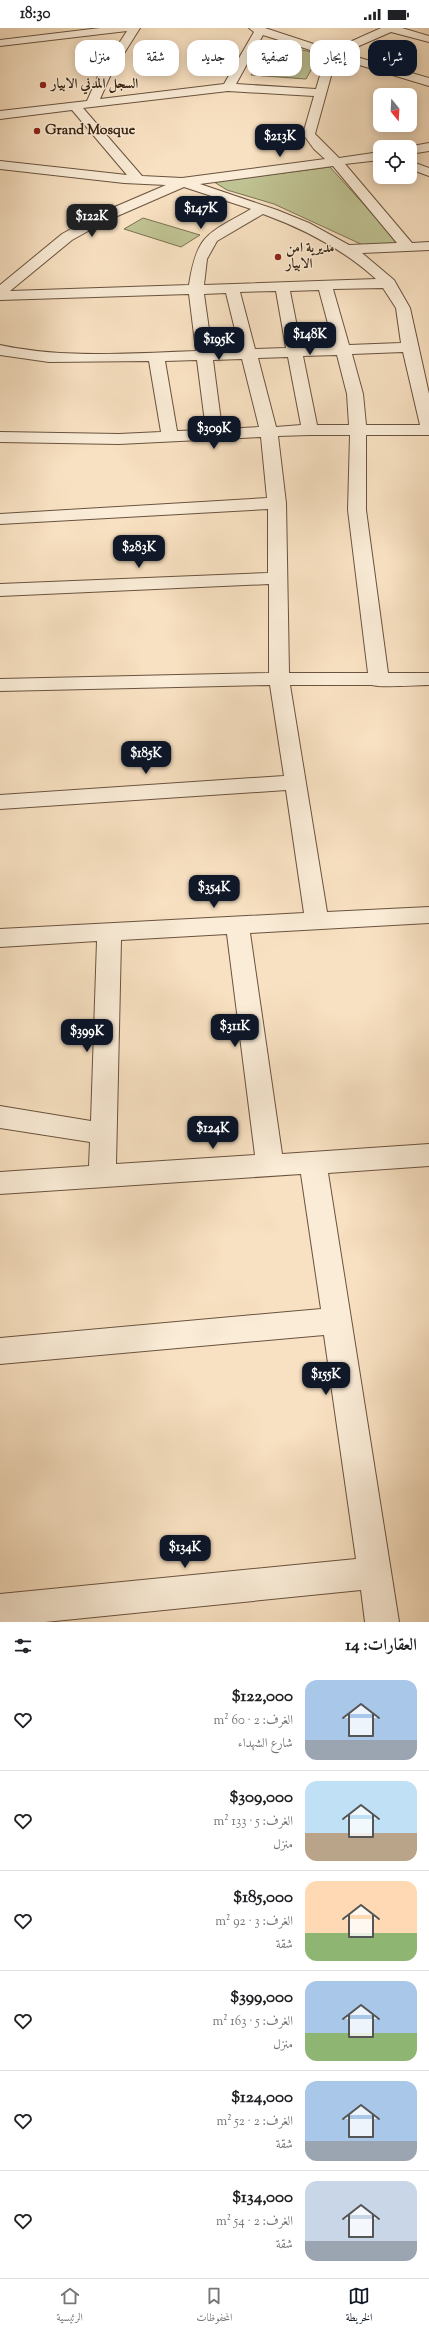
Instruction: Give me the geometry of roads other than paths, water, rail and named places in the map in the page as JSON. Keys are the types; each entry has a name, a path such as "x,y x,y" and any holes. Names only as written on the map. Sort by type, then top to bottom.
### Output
{"street":[{"path":"20,28 29,39"},
{"path":"0,43 101,29 128,28"},
{"path":"92,104 105,74 134,28"},
{"path":"272,28 310,42"},
{"path":"360,41 390,28 429,39"},
{"path":"228,87 257,29 310,44"},
{"path":"360,58 429,76"},
{"path":"360,60 429,82"},
{"path":"327,76 320,93 309,134 318,146 338,163 408,246"},
{"path":"0,115 228,87 320,93"},
{"path":"75,106 138,180"},
{"path":"417,149 429,146"},
{"path":"0,165 138,180 182,182 338,163 373,157"},
{"path":"417,168 429,172"},
{"path":"0,292 67,237 101,218 182,182 261,209 325,235 370,265 389,283 401,304 429,429 310,430 269,434 119,439 0,437"},
{"path":"215,436 196,289 200,259 212,238 261,209"},
{"path":"346,249 429,246"},
{"path":"0,296 389,283"},
{"path":"325,285 355,394 358,430 357,510 379,681"},
{"path":"282,287 296,352 310,430"},
{"path":"232,288 269,434 277,503 280,578 279,679 317,921"},
{"path":"0,350 17,354 62,358 204,356 410,347"},
{"path":"156,357 170,437"},
{"path":"0,519 277,503"},
{"path":"0,590 280,578"},
{"path":"0,685 279,679 379,681 429,679"},
{"path":"0,802 295,782"},
{"path":"0,938 429,915"},
{"path":"237,925 270,1165"},
{"path":"102,1176 109,932"},
{"path":"0,1117 104,1134"},
{"path":"0,1183 429,1155"},
{"path":"313,1163 382,1622"},
{"path":"0,1351 336,1321"},
{"path":"0,1610 374,1572"}],"place":[{"name":"السجل المدني الابيار","path":"43,85"},
{"name":"Grand Mosque","path":"37,131"},
{"name":"مديرية امن الابيار","path":"278,257"}]}
